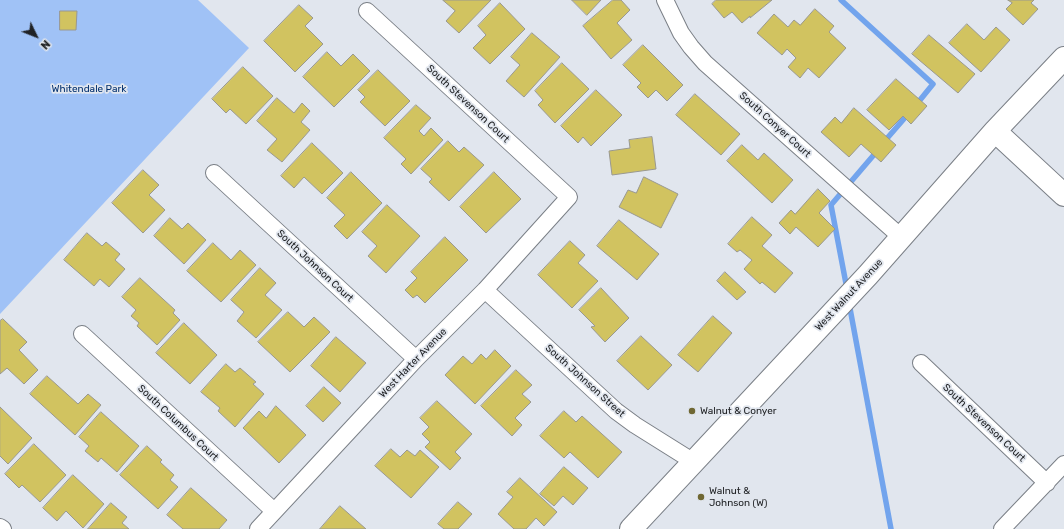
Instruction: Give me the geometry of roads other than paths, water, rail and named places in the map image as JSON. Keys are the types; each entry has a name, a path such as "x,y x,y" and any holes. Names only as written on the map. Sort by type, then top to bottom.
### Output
{"main road":[{"name":"West Walnut Avenue","path":"631,529 862,280 995,131 1064,58"},
{"path":"995,131 1064,195"}],"street":[{"name":"South Conyer Court","path":"665,0 681,33 705,63 901,237"},
{"name":"South Stevenson Court","path":"367,11 569,197"},
{"name":"South Johnson Court","path":"214,173 416,359"},
{"name":"West Harter Avenue","path":"258,529 416,359 485,290 569,197"},
{"name":"South Johnson Street","path":"485,290 616,411 635,425 694,462"},
{"name":"South Columbus Court","path":"82,334 274,511"},
{"name":"South Stevenson Court","path":"921,363 1047,483"},
{"path":"1002,529 1064,464"}],"waterway":[{"path":"841,0 933,84 916,105"},
{"path":"883,143 909,113"},
{"path":"847,289 831,205 878,150"},
{"path":"849,303 891,529"}],"place":[{"name":"Walnut & Conyer","path":"692,411"},
{"name":"Walnut & Johnson (W)","path":"701,497"}],"park label":[{"name":"Whitendale Park","path":"89,89"}]}
